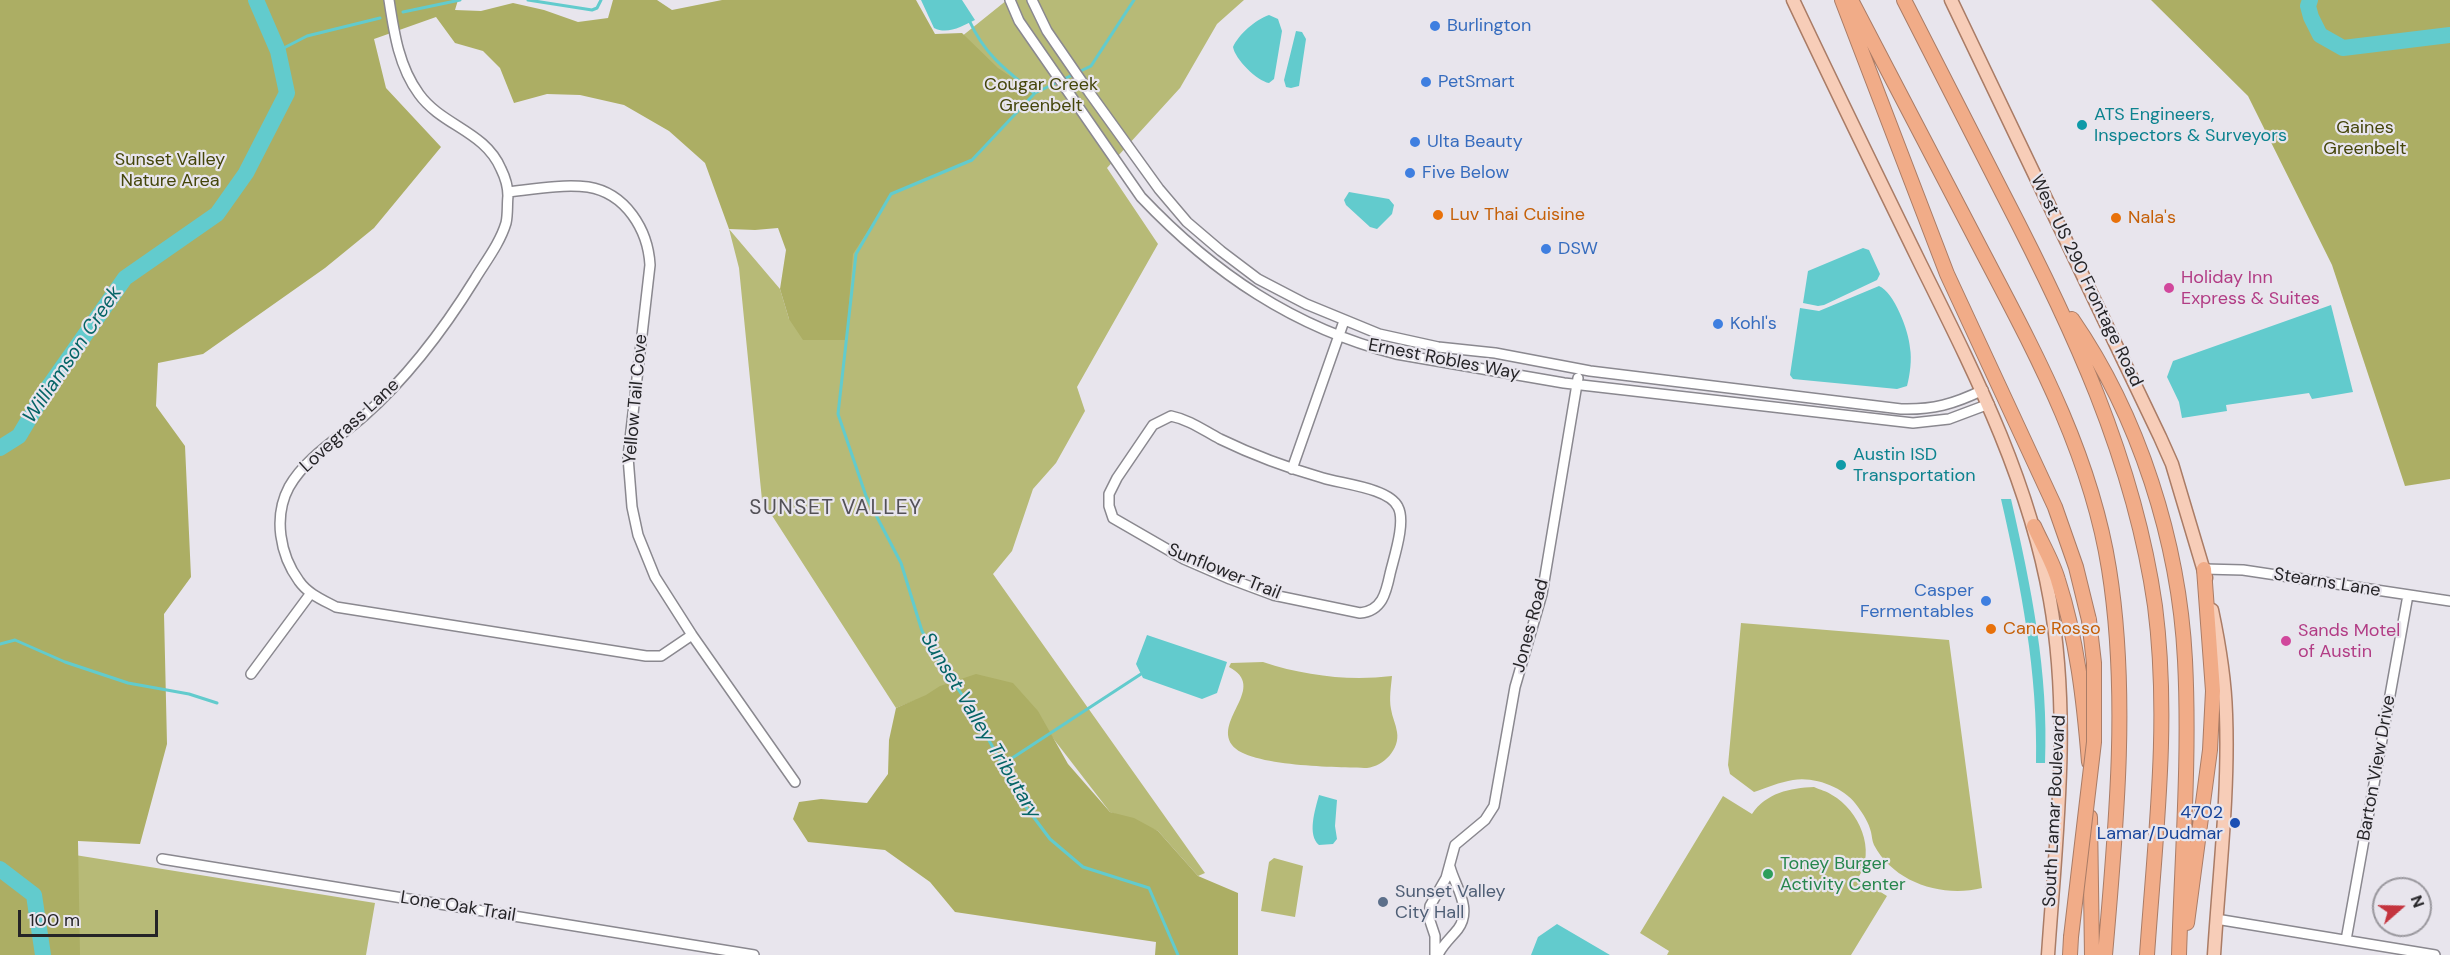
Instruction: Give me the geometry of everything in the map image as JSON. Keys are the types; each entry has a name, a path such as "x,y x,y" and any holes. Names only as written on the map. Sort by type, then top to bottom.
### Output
{"highway":[{"path":"1842,0 1947,274 2055,507 2076,567 2089,620 2095,672 2094,742 2070,955"},
{"path":"1851,0 2043,369 2076,446 2095,508 2109,567 2115,614 2120,700 2105,955"},
{"path":"1904,0 2054,292 2113,433 2134,506 2155,607 2163,699 2147,955"},
{"path":"2054,292 2092,348 2120,404 2156,499 2180,604 2185,658 2180,955"},
{"path":"2034,526 2058,579 2072,637 2083,699 2089,760 2092,955"},
{"path":"2180,955 2193,888 2210,750 2213,691 2204,568"}],"main road":[{"path":"1793,0 1983,390 2034,526"},
{"name":"West US 290 Frontage Road","path":"1951,0 2160,436 2172,464 2204,568"},
{"name":"South Lamar Boulevard","path":"2034,526 2050,601 2060,702 2060,790 2048,955"},
{"path":"2204,568 2218,640 2226,712 2224,825 2214,955"}],"street":[{"name":"Lovegrass Lane","path":"389,0 401,61 420,95 445,118 471,133 491,150 504,175 508,192 506,222 494,249 440,334 396,386 300,470 288,489 279,525 281,543 299,581 311,593 336,607 646,656 661,656 692,635"},
{"name":"Ernest Robles Way","path":"1010,0 1019,21 1141,197 1193,249 1261,299 1374,349 1577,384 1913,423 1949,418 1989,404"},
{"name":"Ernest Robles Way","path":"1032,0 1047,31 1089,92 1159,189 1187,222 1258,279 1344,321 1379,334 1438,347 1495,353 1631,376 1901,409 1925,410 1955,403 1983,390"},
{"name":"Yellow Tail Cove","path":"508,192 563,187 591,188 605,193 629,210 645,237 650,265 629,448 632,507 638,535 646,559 692,635 795,782"},
{"path":"1292,468 1344,321"},
{"name":"Jones Road","path":"1437,955 1435,936 1429,918 1430,906 1450,867 1455,845 1485,820 1494,806 1515,687 1542,594 1580,369"},
{"path":"1629,390 1631,376"},
{"path":"1714,400 1715,386"},
{"name":"Sunflower Trail","path":"1171,417 1188,420 1220,439 1292,468 1344,485 1383,493 1398,507 1401,522 1386,591 1375,608 1360,614 1314,605 1273,595 1230,579 1184,559 1120,524 1113,518 1109,506 1110,494 1118,478 1153,424 1171,417"},
{"name":"Stearns Lane","path":"2204,568 2243,570 2450,602"},
{"path":"251,674 311,593"},
{"name":"Barton View Drive","path":"2346,940 2408,595"},
{"name":"Lone Oak Trail","path":"162,859 754,955"},
{"name":"Jones Road","path":"1437,955 1461,924 1464,913 1462,900 1450,867"},
{"path":"2216,919 2435,955"}],"green space":[{"name":"Sunset Valley Nature Area","path":"0,0 458,0 455,10 481,11 513,3 544,10 578,22 608,18 613,0 657,0 672,10 722,0 916,0 935,34 962,33 998,68 1035,93 972,160 891,195 853,254 846,340 803,340 789,319 780,289 786,250 778,228 729,229 705,163 669,131 624,105 580,95 547,94 514,103 500,68 483,51 455,43 436,17 374,39 386,88 441,147 374,228 325,268 203,354 158,363 156,406 185,446 191,577 164,614 167,744 140,844 78,841 80,955 0,955"},
{"name":"Cougar Creek Greenbelt","path":"1007,0 1244,0 1217,24 1180,88 1107,168 1158,244 1077,387 1085,411 1056,463 1033,489 1012,551 993,574 1205,873 1198,876 1158,831 1110,812 1049,733 916,700 896,708 762,500 739,268 729,229 780,289 789,319 956,41"},
{"name":"Gaines Greenbelt","path":"2151,0 2450,0 2450,479 2405,486 2332,265 2248,96"},
{"path":"1741,623 1949,640 1982,888 1967,891 1936,889 1907,878 1883,858 1873,843 1870,829 1862,813 1853,800 1838,789 1820,782 1802,779 1754,792 1730,774 1728,765"},
{"path":"1263,662 1295,671 1327,676 1360,678 1392,676 1390,705 1397,738 1390,756 1379,764 1367,768 1275,762 1241,752 1232,745 1228,735 1229,725 1242,694 1243,684 1240,675 1229,667 1231,663"},
{"path":"976,674 1013,683 1038,711 1068,764 1110,812 1134,818 1158,831 1198,876 1238,893 1238,955 1155,955 1156,942 955,912 930,882 885,850 808,842 793,819 799,802 821,799 867,803 888,774 889,740 896,708 940,686"},
{"name":"Toney Burger Activity Center","path":"1814,787 1828,792 1850,810 1862,832 1865,844 1866,856 1858,878 1887,896 1851,955 1667,955 1669,951 1640,933 1723,796 1752,814 1771,796"},
{"path":"0,843 375,903 366,955 0,955"},
{"path":"1274,858 1303,866 1295,917 1261,911 1269,862"}],"water":[{"path":"921,0 962,0 975,20 950,30 939,30 934,28"},
{"path":"1269,15 1278,19 1282,31 1274,79 1269,83 1247,69 1233,47 1248,28"},
{"path":"1296,31 1302,32 1306,39 1299,86 1291,88 1286,87 1284,80"},
{"path":"1349,192 1389,199 1394,205 1392,214 1377,229 1370,227 1346,205 1344,200"},
{"path":"1863,248 1869,250 1880,274 1877,280 1824,305 1803,303 1808,271"},
{"path":"1879,286 1885,290 1895,304 1907,332 1911,357 1907,386 1897,389 1793,379 1790,375 1800,308 1819,311"},
{"path":"2331,305 2353,392 2312,399 2309,393 2226,405 2227,411 2182,418 2179,402 2167,377 2173,361"},
{"path":"2001,499 2011,499 2032,597 2044,696 2045,763 2036,763 2034,696 2027,630"},
{"path":"1147,635 1227,662 1217,693 1202,699 1143,678 1136,664"},
{"path":"1319,795 1337,800 1335,826 1337,839 1333,844 1319,845 1313,835 1313,822"},
{"path":"1557,924 1610,955 1531,955 1538,937"}],"waterway":[{"name":"Williamson Creek","path":"0,448 19,436 47,389 125,278 217,214 246,173 287,93 278,51 256,0"},
{"path":"403,12 460,0"},
{"path":"528,0 592,10 597,8 601,0"},
{"name":"Sunset Valley Tributary","path":"1134,0 1091,66 1035,93 972,160 891,194 856,254 838,414 866,496 901,563 922,631 971,708 1026,807 1050,839 1083,867 1149,888 1178,955"},
{"path":"2310,0 2308,6 2311,17 2320,35 2343,48 2450,35"},
{"path":"278,51 307,36 380,18"},
{"path":"970,22 989,53 1034,93"},
{"path":"0,644 15,640 65,662 128,683 189,694 217,703"},
{"path":"1003,764 1141,674"},
{"name":"Williamson Creek","path":"0,869 34,895 43,955"}],"place":[{"name":"Burlington","path":"1435,26"},
{"name":"PetSmart","path":"1426,82"},
{"name":"ATS Engineers, Inspectors & Surveyors","path":"2082,125"},
{"name":"Ulta Beauty","path":"1415,142"},
{"name":"Five Below","path":"1410,173"},
{"name":"Luv Thai Cuisine","path":"1438,215"},
{"name":"Nala's","path":"2116,218"},
{"name":"DSW","path":"1546,249"},
{"name":"Holiday Inn Express & Suites","path":"2169,288"},
{"name":"Kohl's","path":"1718,324"},
{"name":"Austin ISD Transportation","path":"1841,465"},
{"name":"Casper Fermentables","path":"1986,601"},
{"name":"Cane Rosso","path":"1991,629"},
{"name":"Sands Motel of Austin","path":"2286,641"},
{"name":"4702 Lamar/Dudmar","path":"2235,823"},
{"name":"Toney Burger Activity Center","path":"1768,874"},
{"name":"Sunset Valley City Hall","path":"1383,902"}],"district":[{"name":"SUNSET VALLEY","path":"836,508"}]}
